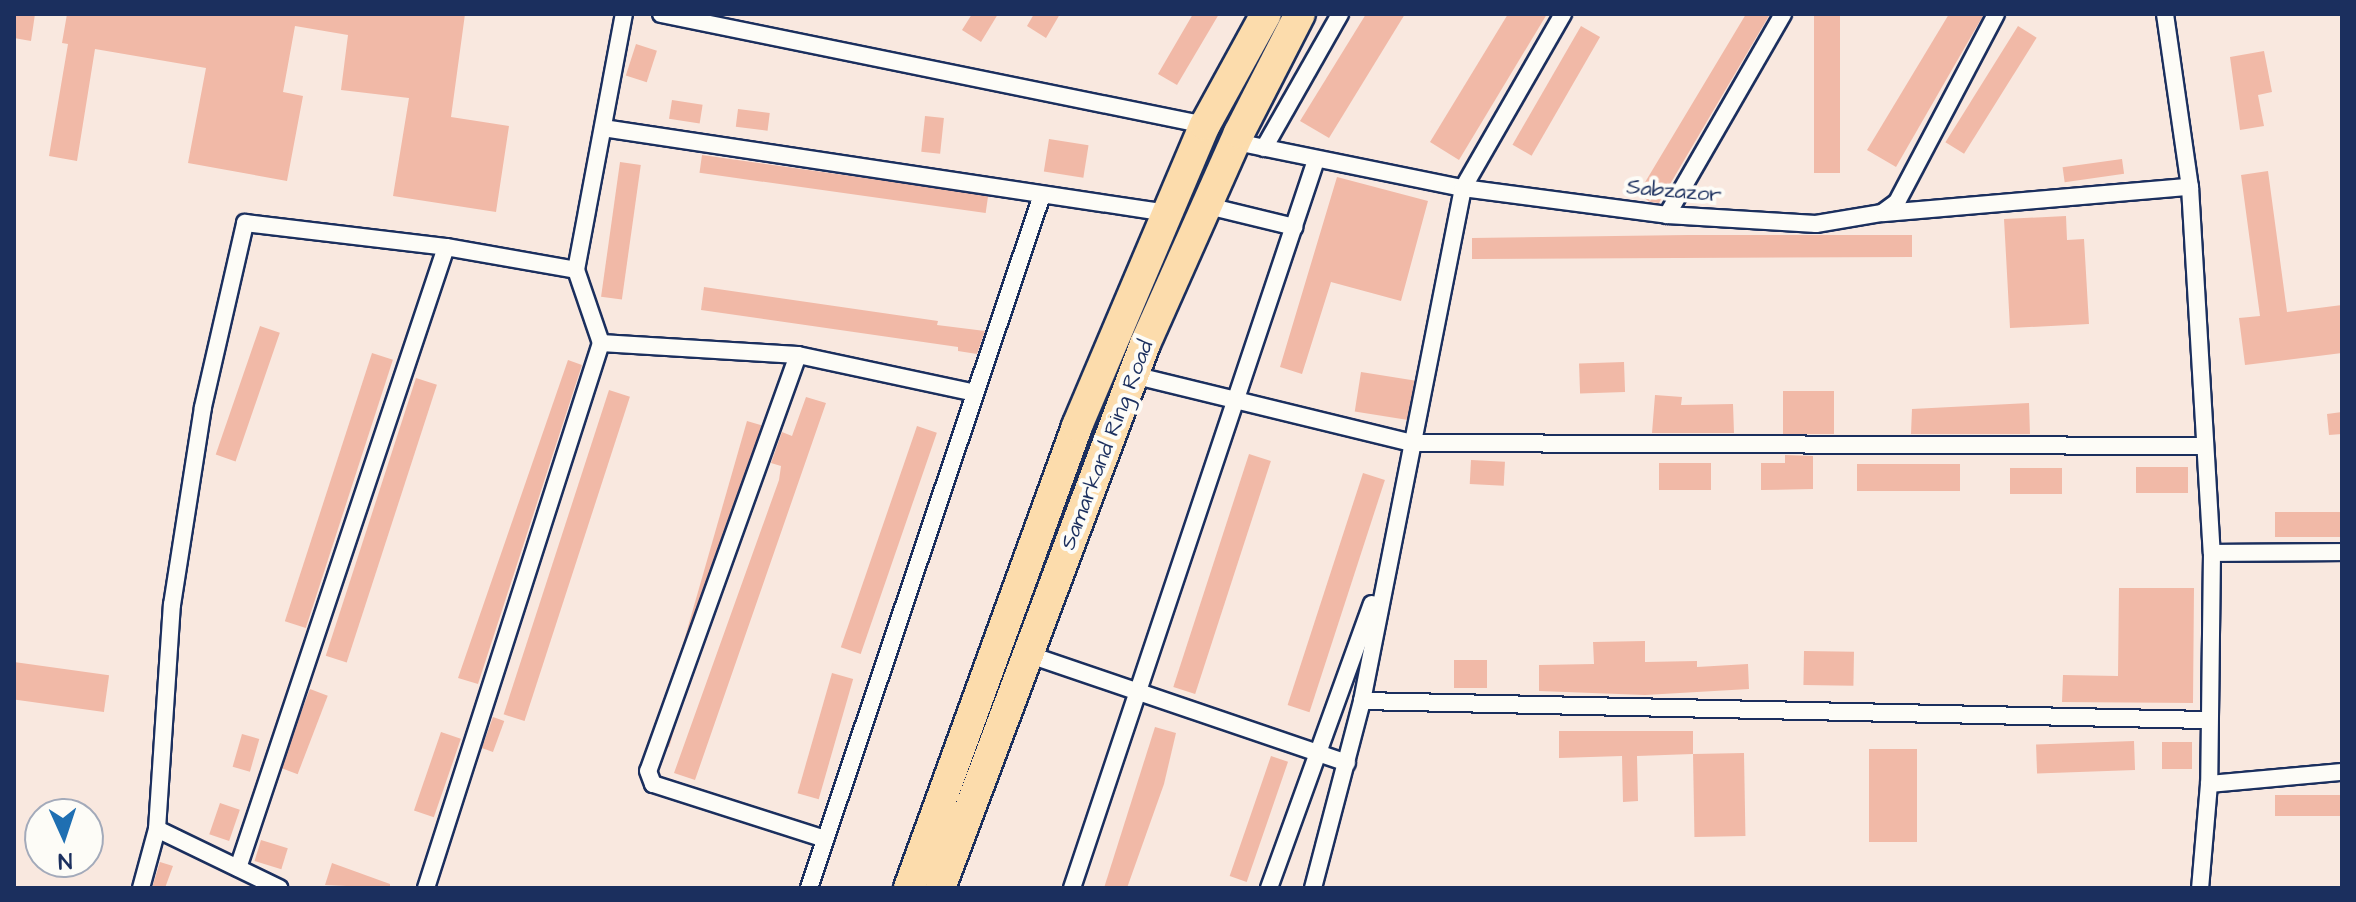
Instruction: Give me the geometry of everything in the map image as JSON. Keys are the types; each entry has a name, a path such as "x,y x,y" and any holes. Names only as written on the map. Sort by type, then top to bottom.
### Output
{"highway":[{"name":"Samarkand Ring Road","path":"909,888 1117,330 1205,125 1266,14"},
{"name":"Samarkand Ring Road","path":"940,888 1145,344 1208,206 1250,145 1300,14"},
{"path":"1117,330 1145,344"}],"street":[{"path":"426,888 601,343 576,270 624,14"},
{"path":"661,14 1205,125"},
{"path":"1250,145 1340,14"},
{"path":"1313,888 1362,701 1463,188 1563,14"},
{"path":"1667,215 1783,14"},
{"path":"1882,213 1897,202 1996,14"},
{"path":"2165,14 2190,187 2212,553 2209,784 2200,888"},
{"path":"603,128 1168,213"},
{"name":"Sabzazor","path":"1250,145 1463,188 1667,215 1816,224 1882,213 2190,187"},
{"path":"1072,888 1239,398 1316,160"},
{"path":"809,888 1042,195"},
{"path":"1208,206 1294,227"},
{"path":"141,888 157,829 172,605 203,407 245,223 446,247 576,270"},
{"path":"238,868 446,247"},
{"path":"601,343 798,355 975,393"},
{"path":"798,355 648,771 653,784 825,839"},
{"path":"1133,375 1239,398 1412,443 2205,446"},
{"path":"2212,553 2342,552"},
{"path":"1269,888 1315,755 1386,569"},
{"path":"1027,654 1315,755 1347,763"},
{"path":"1362,701 2209,720"},
{"path":"2209,784 2342,772"},
{"path":"157,829 279,888"}],"building":[{"path":"14,14 35,14 31,41 14,38"},
{"path":"67,14 465,14 451,117 509,126 496,212 393,196 409,98 341,90 348,35 295,26 283,92 303,96 287,181 188,163 206,68 95,49 77,161 49,156 68,44 62,43"},
{"path":"972,14 998,14 981,42 962,30"},
{"path":"1034,14 1060,14 1046,38 1027,26"},
{"path":"1193,14 1219,14 1177,85 1158,74"},
{"path":"1366,14 1405,14 1329,138 1300,121"},
{"path":"1508,14 1547,14 1459,160 1430,142"},
{"path":"1746,14 1770,14 1659,203 1650,202 1638,194"},
{"path":"1814,14 1840,14 1840,173 1814,173"},
{"path":"1949,14 1984,14 1896,167 1867,150"},
{"path":"1581,26 1600,37 1532,156 1512,145"},
{"path":"2018,26 2037,38 1964,154 1945,142"},
{"path":"636,44 657,51 647,82 626,75"},
{"path":"2264,51 2272,92 2258,95 2264,126 2240,130 2230,57"},
{"path":"672,100 703,105 700,124 669,119"},
{"path":"738,109 770,113 768,131 736,127"},
{"path":"925,116 944,118 940,154 921,152"},
{"path":"1049,139 1089,145 1083,178 1044,172"},
{"path":"702,155 988,195 986,213 699,173"},
{"path":"2122,159 2124,174 2065,182 2063,167"},
{"path":"620,162 641,165 622,300 601,297"},
{"path":"2268,171 2287,312 2342,305 2342,353 2245,365 2239,318 2260,316 2241,175"},
{"path":"1337,177 1428,201 1401,301 1331,282 1302,374 1280,367"},
{"path":"2066,216 2067,240 2084,239 2089,324 2010,328 2004,219"},
{"path":"1912,235 1912,257 1472,259 1472,238"},
{"path":"704,287 938,321 937,325 985,331 977,354 958,351 958,347 701,310"},
{"path":"260,326 280,333 236,461 216,455"},
{"path":"372,353 393,360 306,628 285,621"},
{"path":"568,360 582,365 478,684 458,678"},
{"path":"1624,362 1625,392 1580,394 1579,364"},
{"path":"1361,372 1414,380 1408,420 1355,412"},
{"path":"416,378 437,385 347,663 326,656"},
{"path":"609,390 630,397 525,721 504,714"},
{"path":"1783,391 1834,391 1834,434 1783,434"},
{"path":"1655,395 1682,397 1681,405 1733,404 1734,433 1652,433"},
{"path":"806,397 826,403 695,780 674,773 779,480 781,466 771,463 782,432 792,436"},
{"path":"2029,403 2030,434 1911,434 1912,409"},
{"path":"2342,412 2342,434 2329,435 2327,414"},
{"path":"747,421 761,425 669,747 655,743"},
{"path":"917,426 937,433 861,654 841,647"},
{"path":"1249,454 1271,461 1195,694 1173,687"},
{"path":"1785,455 1813,456 1813,489 1761,490 1761,463 1785,463"},
{"path":"1471,460 1505,462 1504,486 1470,484"},
{"path":"1659,463 1711,463 1711,490 1659,490"},
{"path":"1857,464 1960,464 1960,491 1857,491"},
{"path":"2136,467 2188,467 2188,493 2136,493"},
{"path":"2010,468 2062,468 2062,494 2010,494"},
{"path":"1363,473 1385,480 1309,712 1288,705"},
{"path":"2275,512 2342,512 2342,537 2275,537"},
{"path":"2119,588 2194,588 2193,703 2062,702 2063,675 2118,676"},
{"path":"1645,641 1645,662 1697,661 1697,667 1748,664 1749,689 1645,695 1539,691 1539,665 1594,664 1593,642"},
{"path":"1804,651 1854,652 1853,686 1803,685"},
{"path":"1454,660 1487,660 1487,688 1454,688"},
{"path":"14,662 109,675 104,712 14,699"},
{"path":"832,673 853,679 819,799 798,793"},
{"path":"310,689 328,696 298,774 280,767"},
{"path":"493,717 504,721 493,752 482,748"},
{"path":"1155,727 1176,733 1164,784 1127,888 1104,888"},
{"path":"1559,731 1693,731 1693,754 1637,756 1638,801 1623,802 1622,756 1559,758"},
{"path":"441,732 461,739 434,817 414,810"},
{"path":"242,734 259,739 250,772 233,767"},
{"path":"2134,741 2135,770 2037,773 2036,744"},
{"path":"2162,742 2192,742 2192,769 2162,769"},
{"path":"1869,749 1917,749 1917,842 1869,842"},
{"path":"1744,753 1745,836 1694,837 1693,754"},
{"path":"1271,756 1288,762 1247,882 1230,876"},
{"path":"2275,795 2342,795 2342,816 2275,816"},
{"path":"220,803 240,810 229,841 209,834"},
{"path":"261,840 288,848 281,869 255,861"},
{"path":"160,862 173,866 165,888 152,888"},
{"path":"332,863 390,884 390,888 325,885"}]}
